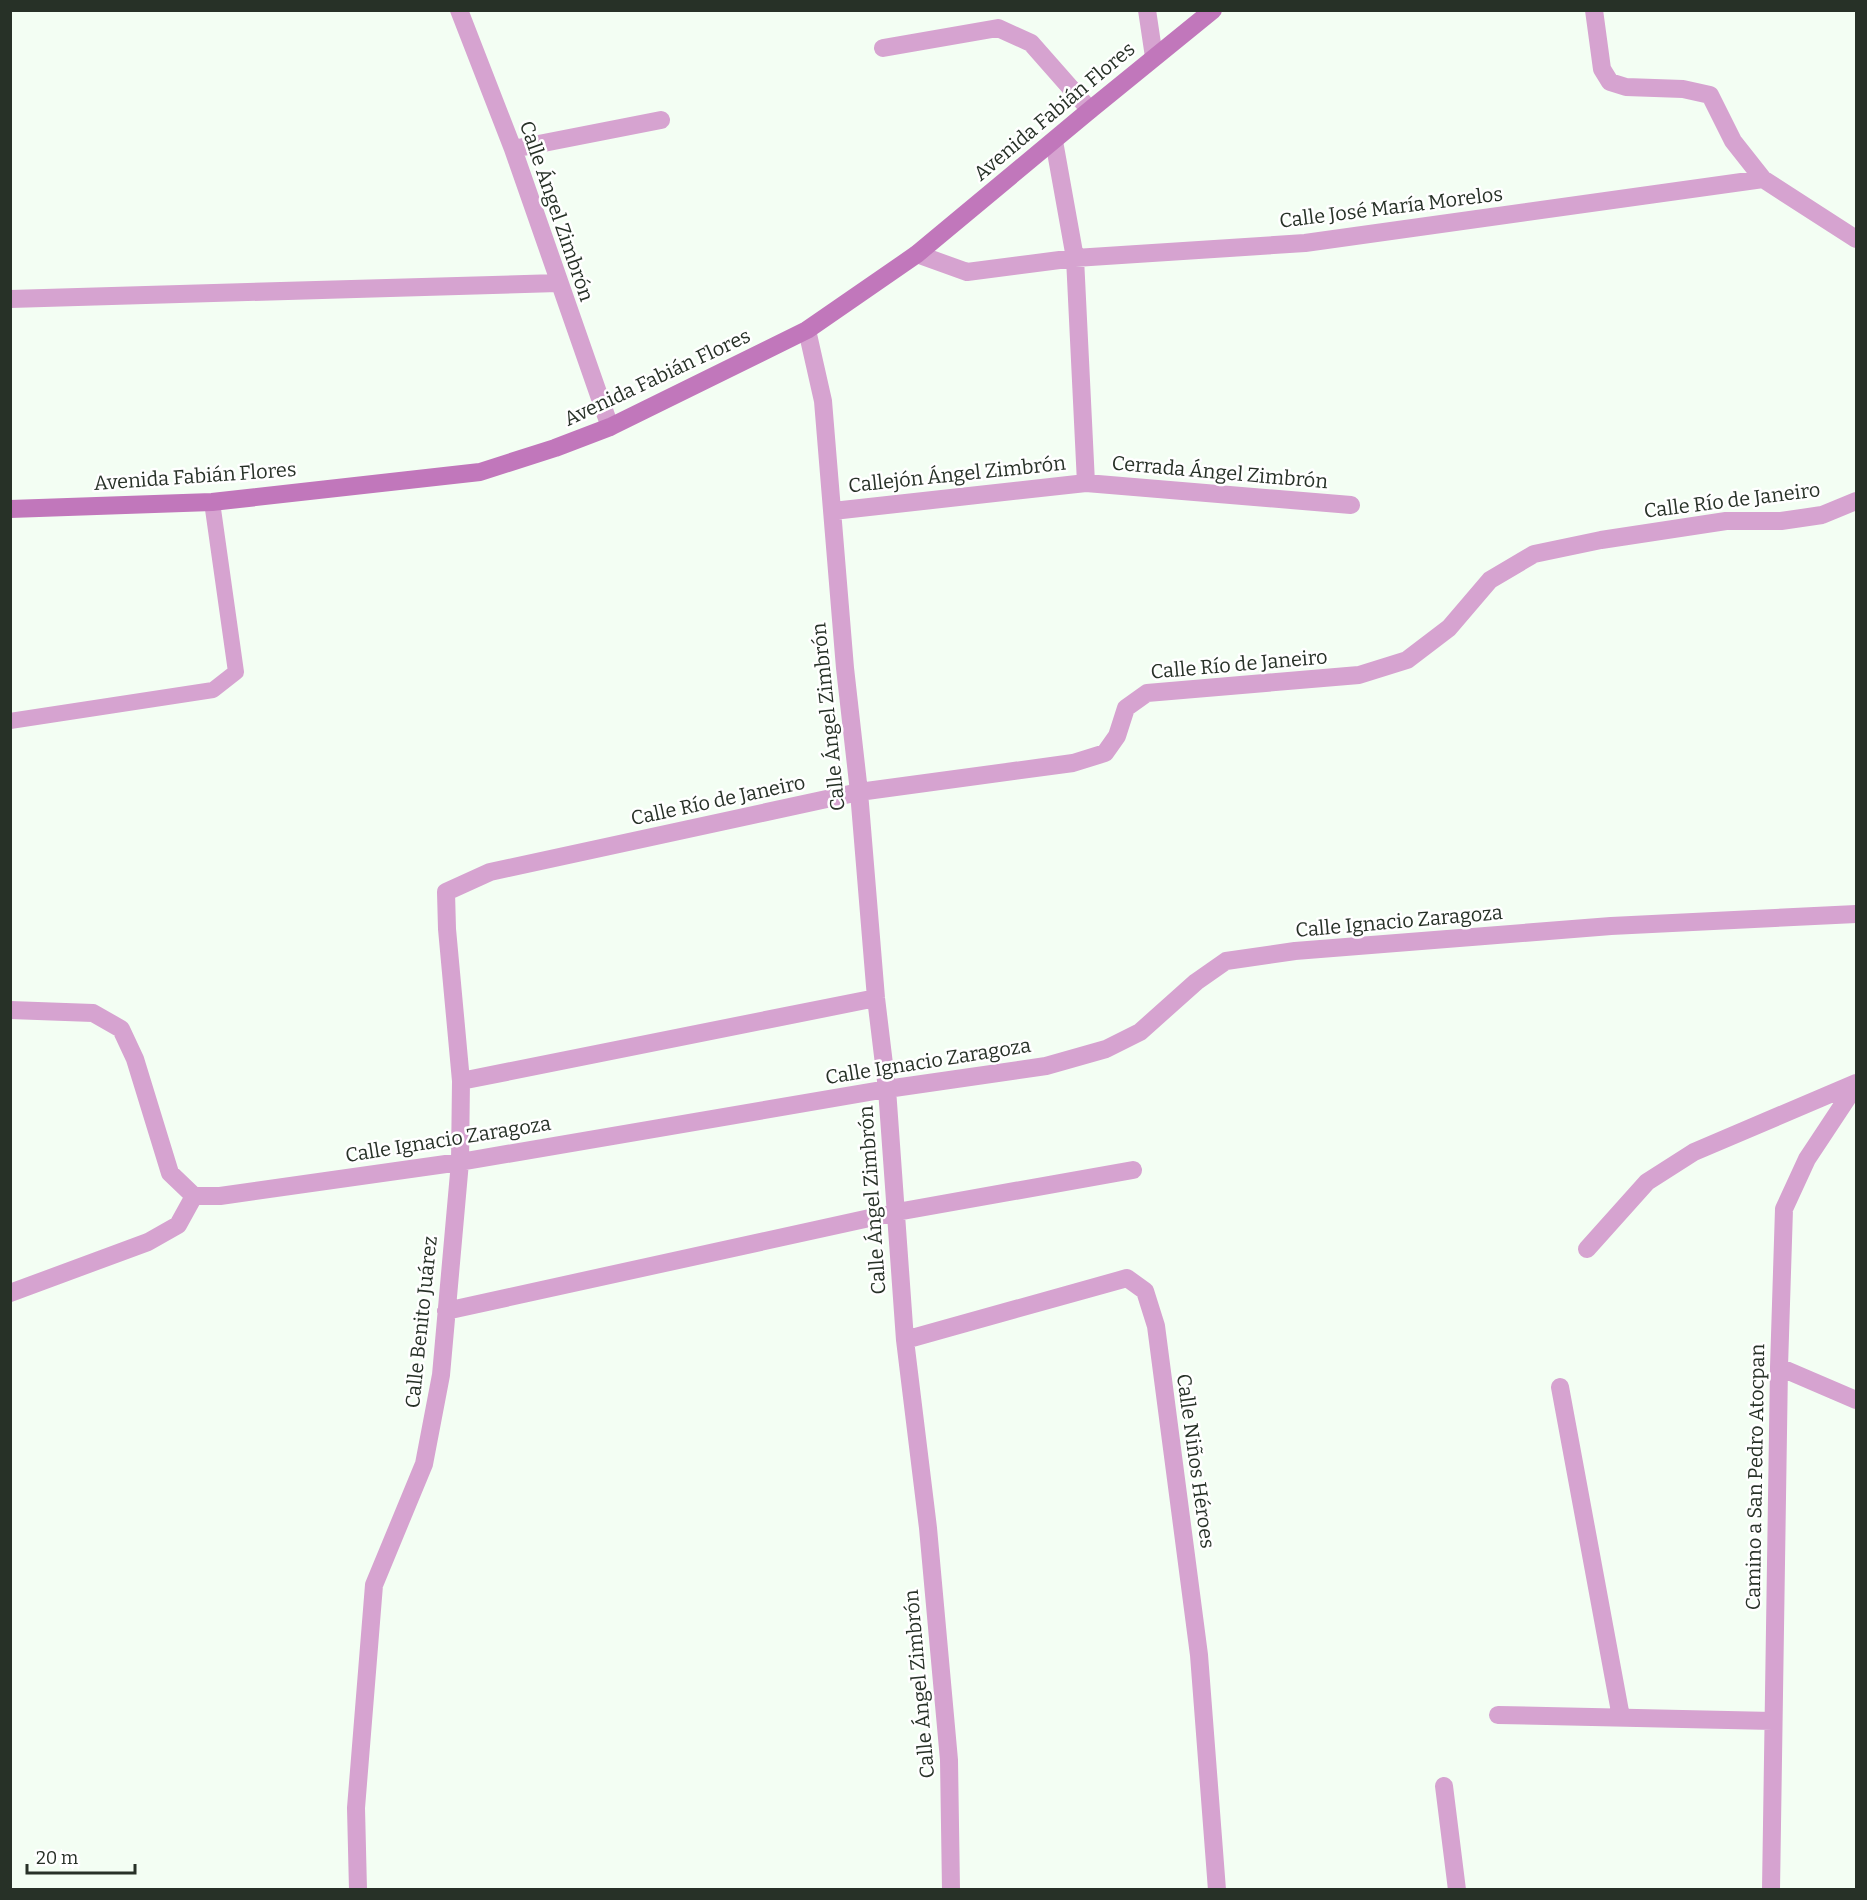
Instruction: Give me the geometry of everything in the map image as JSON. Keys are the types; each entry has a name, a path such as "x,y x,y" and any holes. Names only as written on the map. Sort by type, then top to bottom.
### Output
{"main road":[{"name":"Avenida Fabián Flores","path":"10,510 212,501 480,472 555,448 610,427 807,330 917,254 1213,10"}],"street":[{"name":"Calle Ángel Zimbrón","path":"459,10 513,149 610,427"},
{"path":"1147,10 1154,57"},
{"path":"1594,10 1602,69 1610,82 1626,87 1683,89 1710,95 1733,141 1762,179 1857,239"},
{"path":"883,48 998,28 1031,43 1090,110"},
{"path":"513,149 661,120"},
{"path":"1054,141 1076,258 1086,483"},
{"name":"Calle José María Morelos","path":"917,254 967,272 1076,258 1305,243 1762,179"},
{"path":"10,299 558,283"},
{"name":"Calle Ángel Zimbrón","path":"807,330 823,401 845,668 859,792 876,998 887,1089 905,1340 924,1486 949,1760 951,1890"},
{"name":"Cerrada Ángel Zimbrón","path":"1086,483 1351,506"},
{"name":"Callejón Ángel Zimbrón","path":"833,511 1086,483"},
{"name":"Calle Río de Janeiro","path":"446,892 490,872 859,792 1073,762 1105,753 1117,736 1126,708 1147,693 1359,675 1407,660 1449,628 1490,580 1534,554 1601,540 1726,521 1781,521 1822,515 1857,501"},
{"name":"Calle Benito Juárez","path":"358,1890 356,1808 374,1585 424,1464 441,1376 459,1162 461,1081 447,929 446,892"},
{"name":"Calle Ignacio Zaragoza","path":"194,1196 220,1196 459,1162 887,1089 1046,1066 1106,1049 1140,1032 1196,982 1226,961 1295,951 1611,926 1857,914"},
{"path":"461,1081 876,998"},
{"path":"10,1010 93,1013 121,1029 135,1059 170,1173 194,1196 178,1225 148,1242 10,1293"},
{"path":"1587,1250 1647,1182 1694,1152 1857,1084"},
{"name":"Camino a San Pedro Atocpan","path":"1771,1890 1779,1367 1784,1209 1807,1159 1857,1084"},
{"path":"446,1311 897,1212 1133,1170"},
{"name":"Calle Niños Héroes","path":"905,1340 1127,1278 1145,1291 1156,1326 1199,1655 1217,1890"},
{"path":"1779,1367 1857,1400"},
{"path":"1560,1387 1621,1717"},
{"path":"1498,1715 1773,1721"},
{"path":"1444,1786 1456,1890"}],"lane":[{"path":"10,721 213,690 236,672 212,501"}]}
